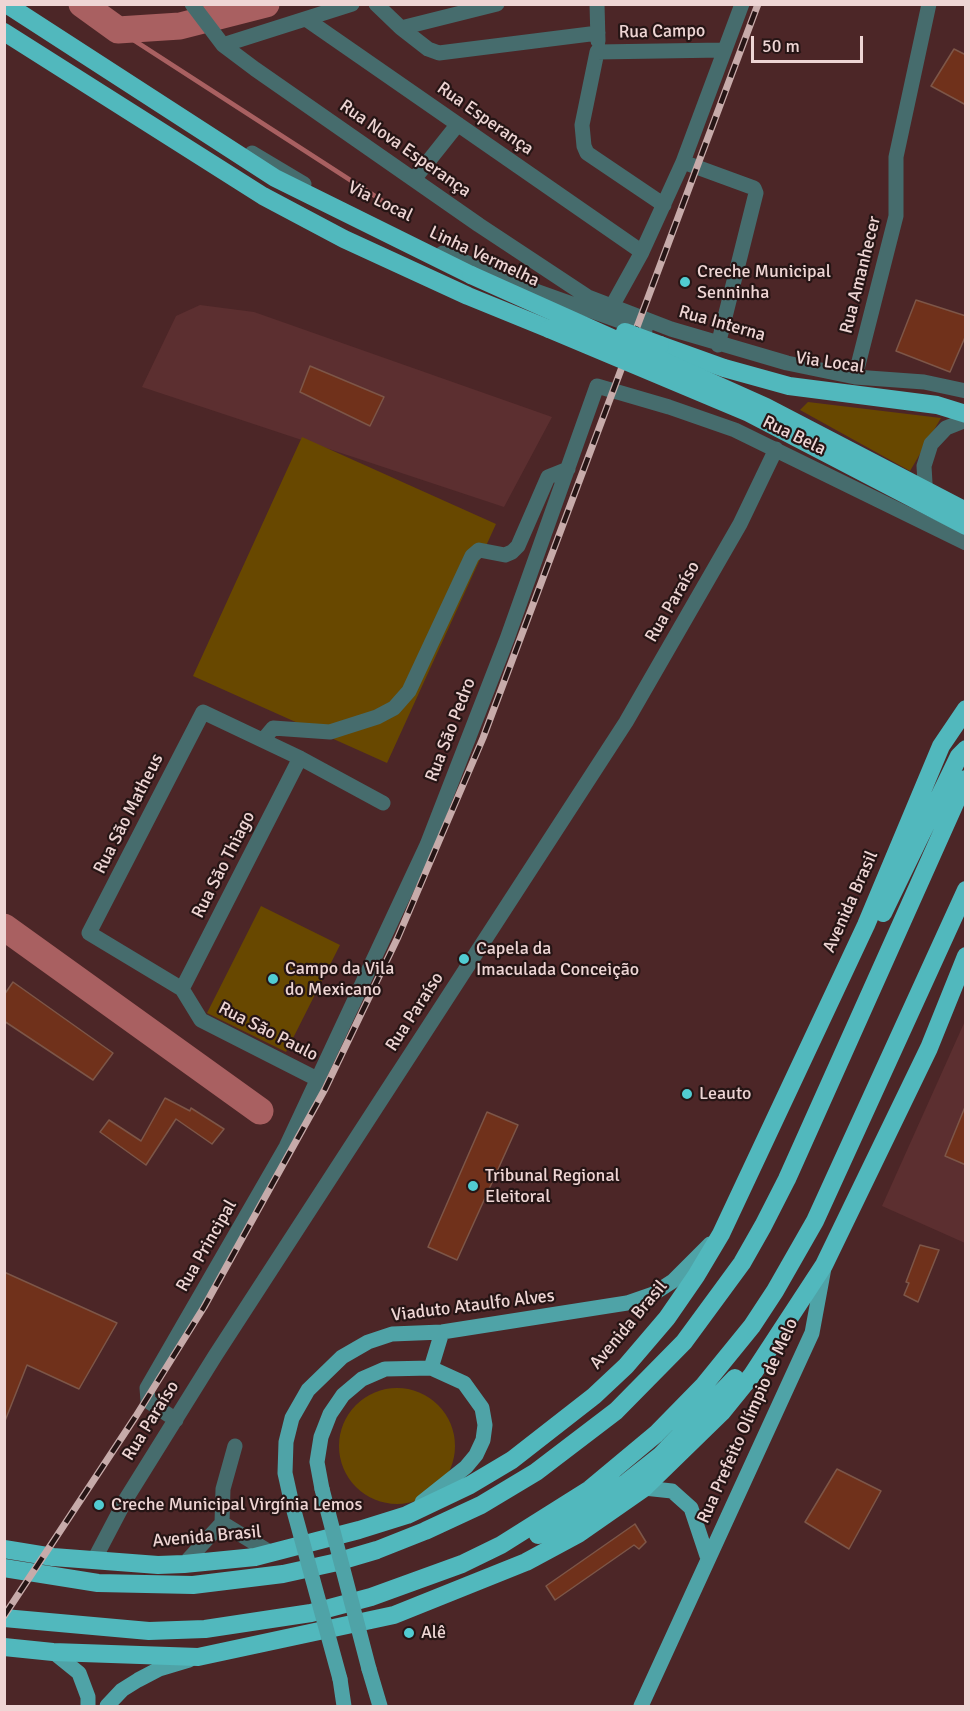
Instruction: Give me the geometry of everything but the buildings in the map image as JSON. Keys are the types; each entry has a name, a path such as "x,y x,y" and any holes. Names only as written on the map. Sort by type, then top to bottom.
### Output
{"highway":[{"name":"Linha Vermelha","path":"6,4 274,178 471,275 766,406 966,511"},
{"path":"4,32 263,196 344,239 478,300 749,413 966,526"},
{"path":"471,275 724,368 789,386 937,405 966,414"},
{"name":"Avenida Brasil","path":"4,1549 53,1557 184,1564 271,1553 407,1515 470,1485 512,1460 594,1396 626,1366 667,1318 721,1234 866,925 942,746 966,709"},
{"path":"866,925 881,916 959,756 966,749"},
{"path":"4,1568 98,1583 193,1585 282,1574 333,1563 406,1539 481,1504 536,1472 616,1411 684,1342 742,1263 763,1226 787,1179 966,779"},
{"path":"408,1585 501,1545 590,1489 656,1434 704,1385 752,1326 815,1221 966,890"},
{"path":"4,1647 53,1652 198,1657 394,1615 526,1562 578,1534 644,1488 722,1412 775,1343 812,1285 824,1265 928,1048 966,956"},
{"path":"4,1618 149,1632 205,1629 311,1613 408,1585 513,1547 589,1509 661,1455 700,1417 812,1285"}],"main road":[{"name":"Viaduto Ataulfo Alves","path":"344,1707 340,1679 285,1473 286,1442 292,1419 308,1390 323,1372 342,1357 368,1342 392,1334 442,1332 606,1309 653,1294 673,1281 721,1234"},
{"name":"Rua Prefeito Olímpio de Melo","path":"641,1707 707,1556 812,1333 824,1265"},
{"path":"430,1368 442,1332"},
{"path":"380,1707 322,1489 317,1462 321,1437 330,1414 343,1395 362,1379 385,1369 430,1368 464,1383 474,1394 482,1408 485,1425 483,1440 466,1467 407,1515"},
{"name":"Rua Prefeito Olímpio de Melo","path":"644,1488 672,1491 691,1508 698,1522 707,1556"},
{"path":"53,1652 79,1673 88,1696 88,1707"},
{"path":"107,1707 122,1690 138,1680 159,1669 198,1657"}],"street":[{"name":"Via Local","path":"23,4 248,151 328,198 432,248 533,290 709,355 791,378 941,398 966,405"},
{"path":"218,39 306,19 352,4"},
{"path":"376,4 428,49 439,53 598,33"},
{"path":"401,27 497,4"},
{"path":"597,4 597,52"},
{"path":"611,308 642,252 683,162 742,4"},
{"name":"Rua Amanhecer","path":"855,377 896,216 896,157 928,4"},
{"name":"Rua Nova Esperança","path":"194,7 218,39 541,266 611,308"},
{"name":"Rua Esperança","path":"306,19 642,252"},
{"name":"Rua Campo","path":"664,205 587,153 581,136 582,125 597,52 723,51"},
{"path":"415,178 458,124"},
{"path":"683,162 754,188 756,193 718,345"},
{"name":"Rua Interna","path":"611,308 718,345 787,363 855,377 924,382 966,391"},
{"name":"Rua Bela","path":"597,386 669,407 776,449 966,543"},
{"name":"Rua São Pedro","path":"317,1079 435,827 470,740 597,386"},
{"path":"928,524 924,466 932,444 946,429 966,420"},
{"name":"Rua Paraíso","path":"94,1560 126,1499 215,1356 626,722 740,524 776,449"},
{"path":"383,803 263,740 273,728 330,732 377,717 394,708 410,691 472,556 479,550 505,555 512,552 518,546 548,477 568,469"},
{"name":"Rua São Matheus","path":"89,933 203,712 263,740"},
{"name":"Rua São Thiago","path":"182,989 300,758"},
{"name":"Rua São Paulo","path":"89,933 182,989 201,1020 317,1079"},
{"name":"Rua Principal","path":"176,1420 148,1401 147,1388 286,1147 317,1079"},
{"path":"184,1564 222,1522 223,1489 235,1446"},
{"path":"222,1522 271,1553"}],"shaded area":[{"path":"200,305 254,312 552,417 504,507 142,387 176,316"},
{"path":"808,402 941,418 910,471 800,410"},
{"path":"302,437 496,524 387,763 193,676"},
{"name":"Campo da Vila do Mexicano","path":"261,906 340,945 286,1052 207,1013"},
{"path":"965,1021 965,1243 882,1206"},
{"path":"397,1388 419,1392 438,1405 451,1424 455,1446 451,1468 438,1487 419,1500 397,1504 375,1500 356,1487 343,1468 339,1446 343,1424 356,1405 375,1392"}],"waterway":[{"path":"82,4 118,30 180,26 266,4"},
{"path":"118,30 395,209"},
{"path":"4,927 260,1111"}],"railway":[{"path":"4,1616 136,1416 204,1307 325,1089 398,937 483,738 758,4"}],"place":[{"name":"Creche Municipal Senninha","path":"685,282"},
{"name":"Capela da Imaculada Conceição","path":"464,959"},
{"name":"Campo da Vila do Mexicano","path":"273,979"},
{"name":"Leauto","path":"687,1094"},
{"name":"Tribunal Regional Eleitoral","path":"473,1186"},
{"name":"Creche Municipal Virgínia Lemos","path":"99,1505"},
{"name":"Alê","path":"409,1633"}]}
